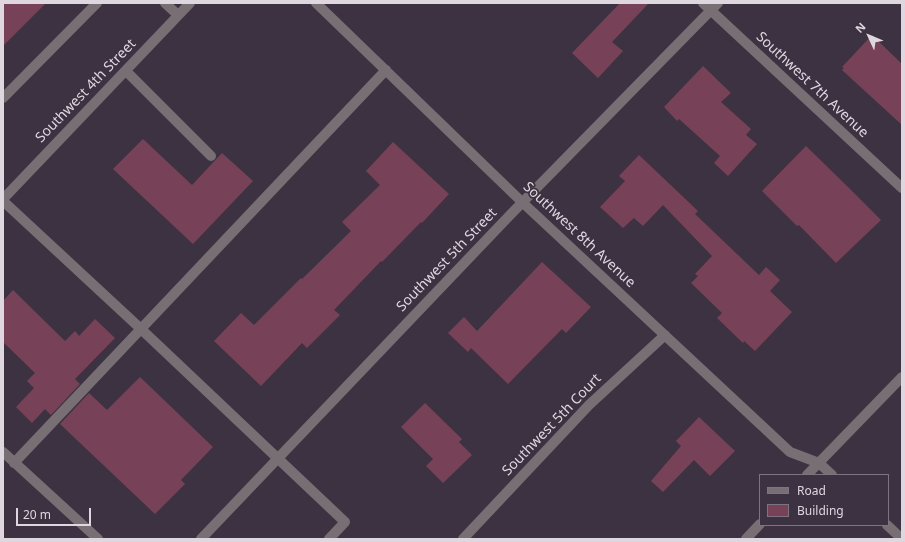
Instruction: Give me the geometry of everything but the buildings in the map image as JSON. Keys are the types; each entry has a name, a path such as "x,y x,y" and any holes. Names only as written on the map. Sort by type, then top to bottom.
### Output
{"street":[{"path":"3,98 97,3"},
{"path":"165,3 178,15"},
{"name":"Southwest 4th Street","path":"3,200 190,3"},
{"name":"Southwest 8th Avenue","path":"316,3 522,202 790,452 819,463 831,474"},
{"name":"Southwest 7th Avenue","path":"703,3 714,7 902,188"},
{"name":"Southwest 5th Street","path":"200,539 522,202 714,7"},
{"path":"14,463 386,70"},
{"path":"126,71 211,156"},
{"path":"3,200 345,522 329,539"},
{"name":"Southwest 5th Court","path":"463,539 589,405 665,335"},
{"path":"808,474 902,377"},
{"path":"3,452 98,539"},
{"path":"746,539 759,525"},
{"path":"888,526 902,539"}]}
